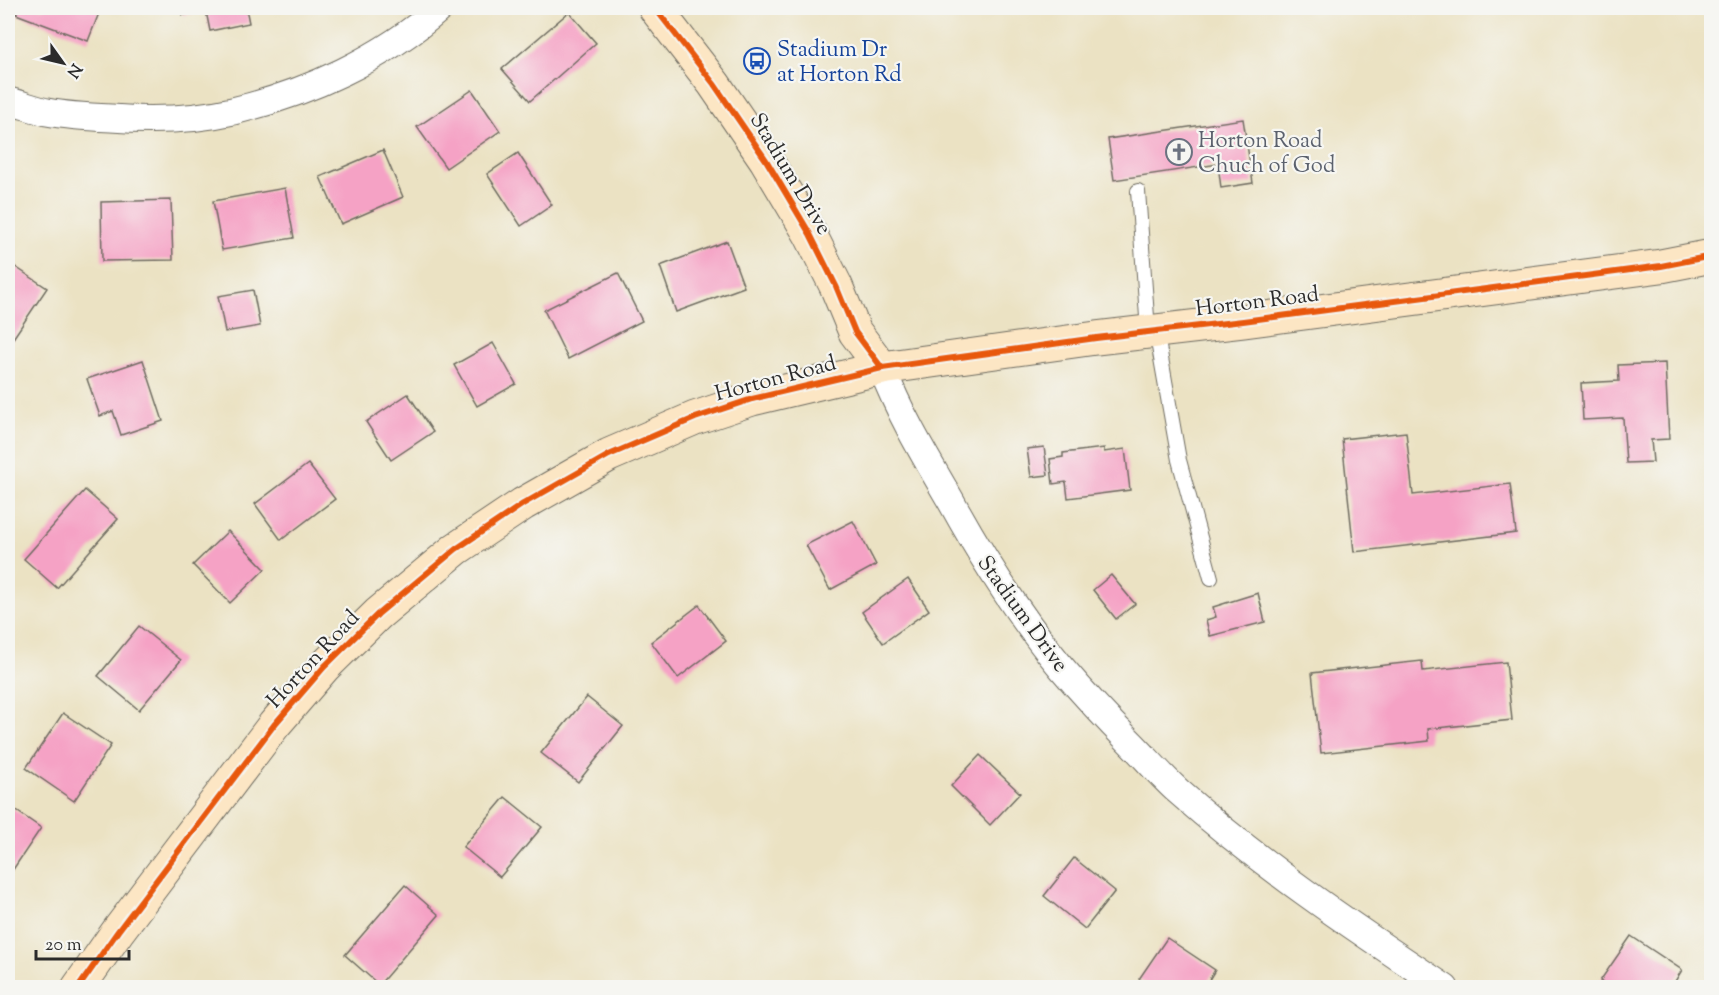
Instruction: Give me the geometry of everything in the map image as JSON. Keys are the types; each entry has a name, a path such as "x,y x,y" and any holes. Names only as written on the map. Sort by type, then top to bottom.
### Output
{"street":[{"path":"8,101 47,112 146,120 203,116 232,111 322,82 384,49 420,25 440,8"},
{"name":"Stadium Drive","path":"655,8 714,84 766,160 810,234 836,286 855,332 882,368 908,424 978,549 1060,666 1177,790 1226,832 1330,910 1445,987"},
{"name":"Horton Road","path":"78,987 281,717 324,668 378,614 456,549 523,504 618,451 695,418 752,399 882,368 1650,267 1712,256"}],"lane":[{"path":"1138,191 1152,331 1179,460 1211,578"}],"building":[{"path":"19,8 101,8 88,41 16,14"},
{"path":"181,8 246,8 249,23 210,31 206,11 183,15"},
{"path":"569,12 596,43 530,101 502,69"},
{"path":"472,90 500,131 446,168 417,127"},
{"name":"Horton Road Chuch of God","path":"1243,119 1253,183 1221,188 1218,164 1114,180 1108,139"},
{"path":"383,150 403,197 341,224 320,177"},
{"path":"518,153 552,205 521,226 487,174"},
{"path":"285,188 294,238 222,250 213,201"},
{"path":"171,200 173,260 102,261 101,202"},
{"path":"727,241 744,287 676,312 660,266"},
{"path":"8,262 47,288 8,346"},
{"path":"618,273 642,321 568,359 544,310"},
{"path":"253,290 260,326 225,332 218,296"},
{"path":"493,343 516,384 477,406 454,365"},
{"path":"143,360 163,421 121,435 113,411 100,416 87,379"},
{"path":"1665,363 1669,439 1651,440 1653,462 1626,463 1623,418 1583,420 1581,383 1619,381 1618,365"},
{"path":"408,394 433,432 391,460 366,422"},
{"path":"1406,432 1413,495 1510,484 1516,533 1354,552 1342,439"},
{"path":"1044,447 1048,475 1031,477 1027,449"},
{"path":"1104,448 1104,452 1125,449 1130,490 1068,498 1066,482 1053,484 1050,459 1063,457 1063,453"},
{"path":"308,464 335,499 281,540 255,504"},
{"path":"85,490 118,519 57,588 24,559"},
{"path":"853,521 876,565 830,590 806,545"},
{"path":"228,531 265,569 230,603 193,565"},
{"path":"1111,575 1135,604 1116,619 1093,590"},
{"path":"908,579 929,610 883,643 862,612"},
{"path":"1258,593 1265,622 1210,636 1206,620 1216,617 1213,607"},
{"path":"699,605 726,641 678,678 651,642"},
{"path":"139,626 181,660 139,710 98,676"},
{"path":"1422,661 1423,671 1506,662 1512,720 1428,729 1429,741 1321,753 1312,673"},
{"path":"587,697 623,726 578,782 541,753"},
{"path":"63,713 111,745 74,801 26,768"},
{"path":"980,755 1020,793 990,825 951,786"},
{"path":"505,797 542,827 500,877 463,847"},
{"path":"8,805 41,828 8,877"},
{"path":"1074,858 1115,891 1085,929 1044,896"},
{"path":"405,885 439,915 379,985 345,955"},
{"path":"1631,936 1682,970 1671,988 1610,988 1600,981"},
{"path":"1167,938 1215,970 1204,988 1152,988 1139,979"}],"cycle path":[{"path":"655,8 714,84 766,160 810,234 836,286 855,332 882,368"},
{"path":"78,988 118,931 274,725 324,667 378,614 456,549 523,504 609,455 695,418 752,399 882,368 1096,338 1661,266 1712,256"}],"place":[{"name":"Stadium Dr at Horton Rd","path":"757,61"},
{"name":"Horton Road Chuch of God","path":"1179,152"}]}
